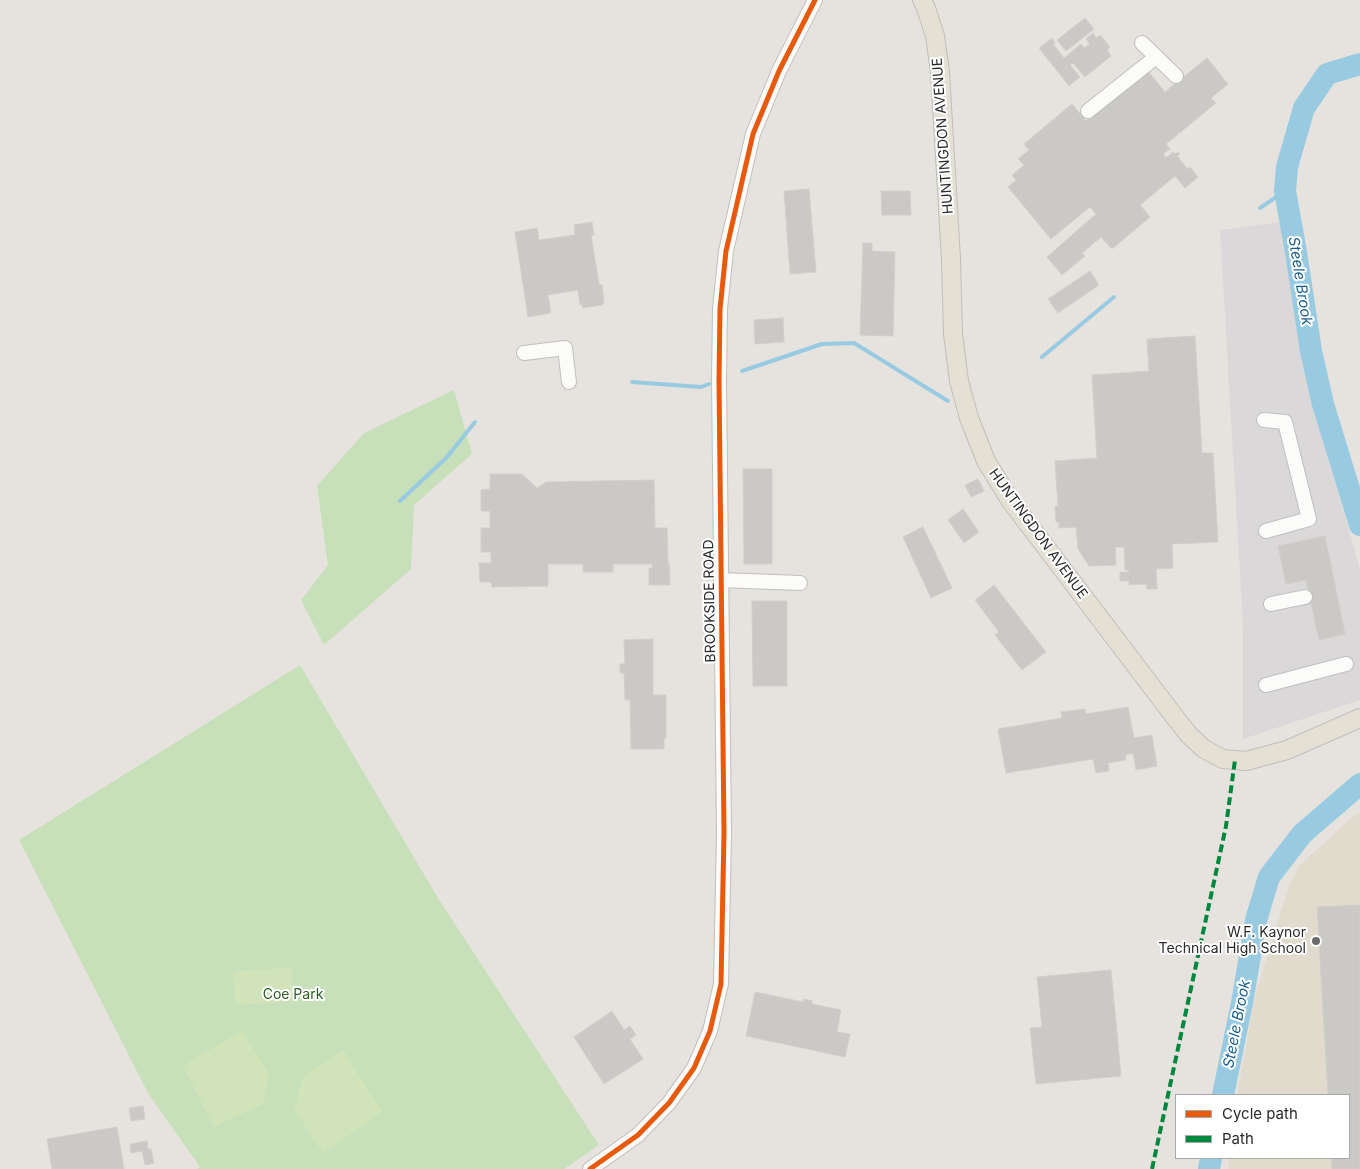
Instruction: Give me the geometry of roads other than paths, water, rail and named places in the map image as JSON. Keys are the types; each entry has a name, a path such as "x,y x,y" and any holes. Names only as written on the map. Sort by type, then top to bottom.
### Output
{"main road":[{"name":"HUNTINGDON AVENUE","path":"922,0 935,36 940,72 951,259 953,334 959,381 969,419 986,461 1010,500 1174,716 1189,735 1204,749 1223,759 1246,761 1287,750 1353,720"}],"street":[{"name":"BROOKSIDE ROAD","path":"590,1169 638,1135 669,1104 694,1068 710,1031 721,984 724,822 720,309 726,251 753,134 780,71 815,0"},
{"path":"1142,43 1176,76"},
{"path":"1088,110 1156,57"},
{"path":"524,353 564,348 569,382"},
{"path":"1264,420 1285,422 1309,519 1266,531"},
{"path":"721,580 800,583"},
{"path":"1271,604 1306,597"},
{"path":"1266,685 1346,664"}],"waterway":[{"name":"Steele Brook","path":"1360,64 1327,74 1304,108 1287,167 1285,191 1311,351 1323,404 1360,525"},
{"path":"1260,208 1285,191"},
{"path":"1042,357 1114,297"},
{"path":"742,371 822,344 854,343 948,401"},
{"path":"632,382 701,387 709,384"},
{"path":"400,501 447,457 475,422"},
{"name":"Steele Brook","path":"1223,1094 1242,1003 1256,920 1269,877 1302,834 1360,784"},
{"name":"Steele Brook","path":"1209,1169 1211,1159"}],"place":[{"name":"W.F. Kaynor Technical High School","path":"1316,941"}],"park label":[{"name":"Coe Park","path":"293,995"}]}
